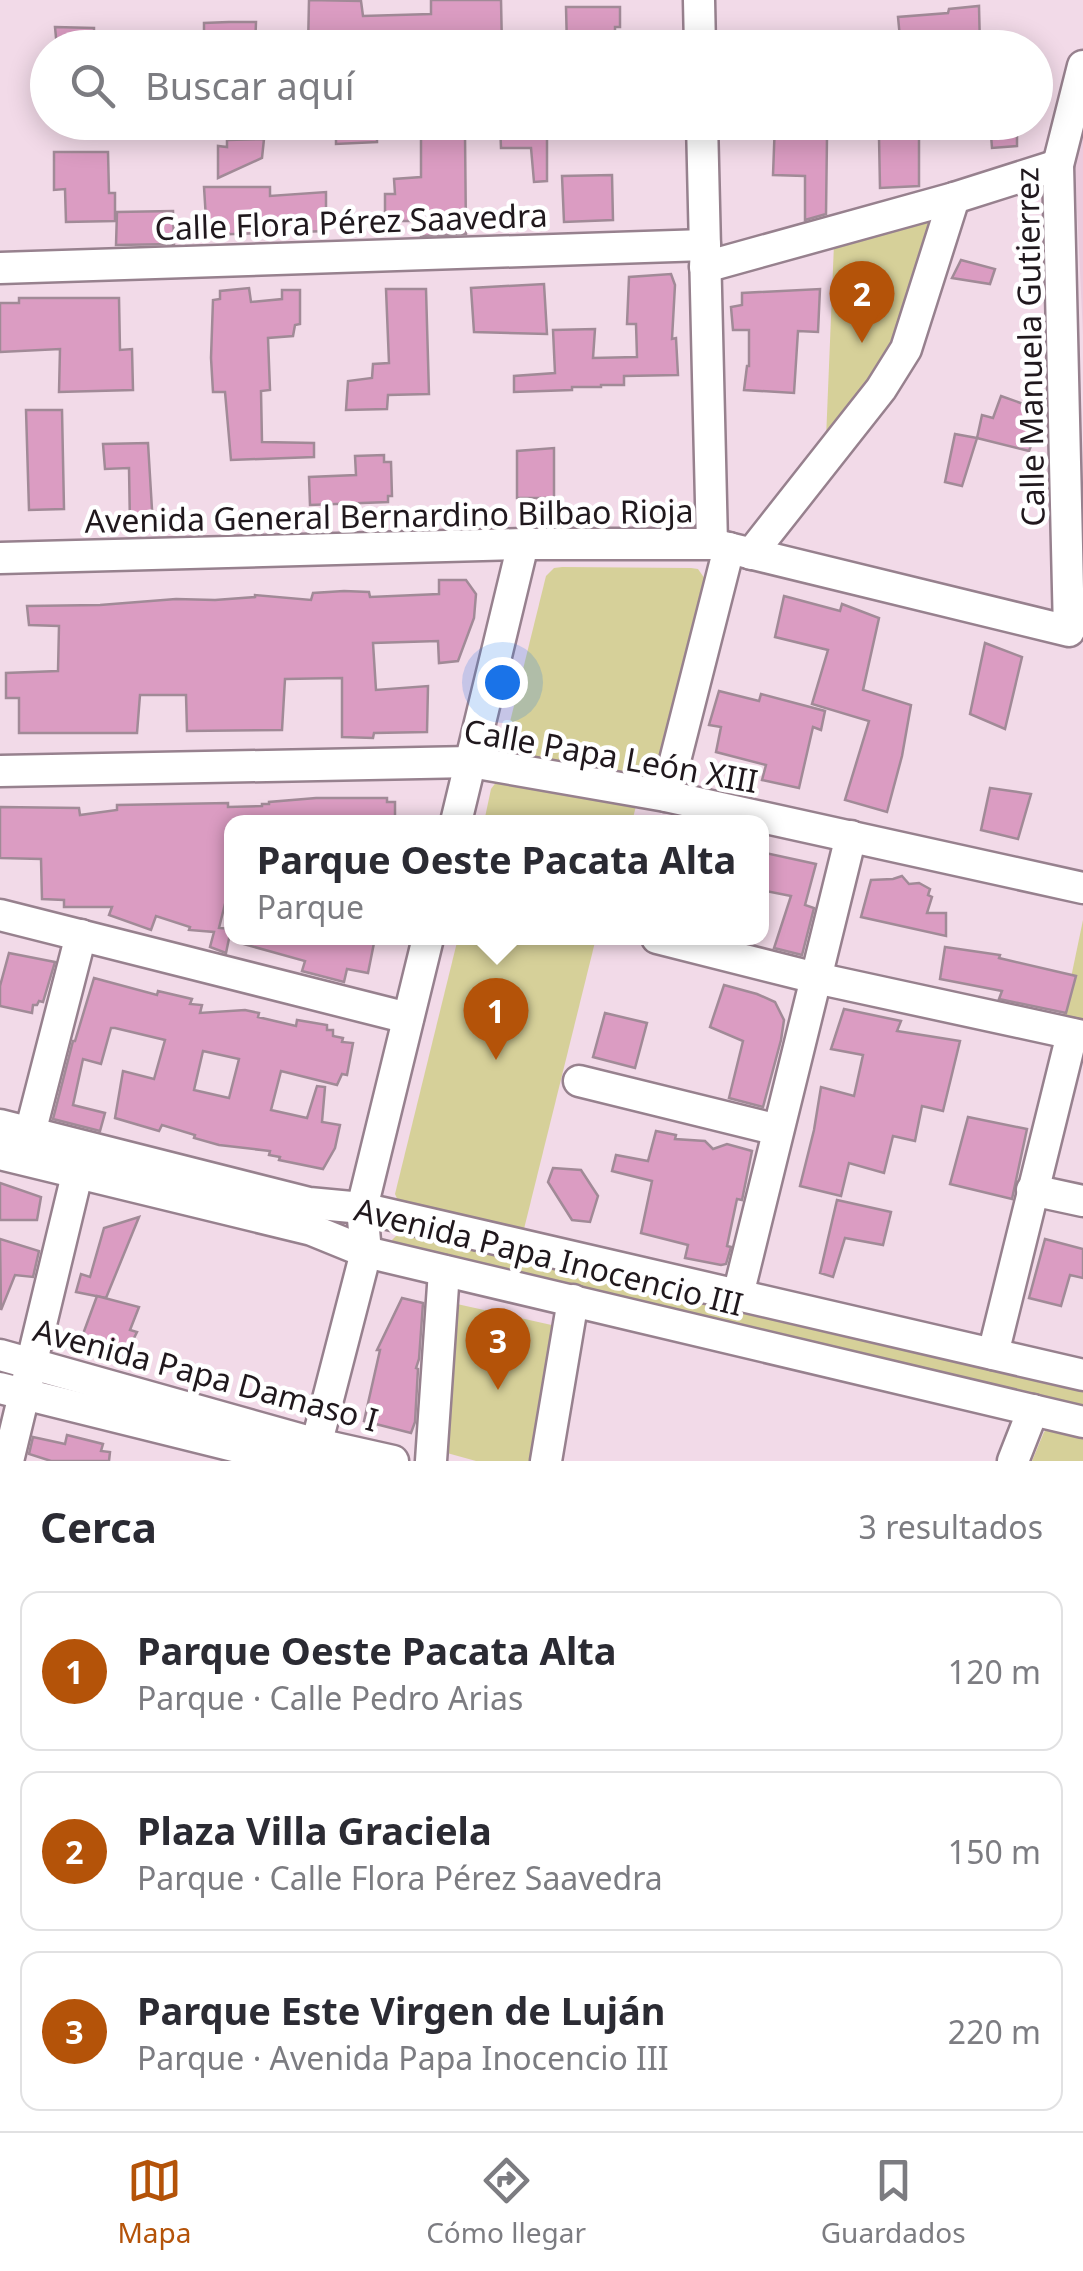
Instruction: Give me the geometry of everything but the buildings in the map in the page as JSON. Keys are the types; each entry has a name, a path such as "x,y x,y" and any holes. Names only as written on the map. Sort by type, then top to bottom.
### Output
{"street":[{"path":"698,0 699,30"},
{"name":"Calle Manuela Gutierrez","path":"1069,631 1058,165 1083,66"},
{"path":"666,796 731,549 705,256 702,140"},
{"name":"Calle Flora Pérez Saavedra","path":"0,268 705,256 954,198 1058,165"},
{"path":"731,549 881,389 906,350 954,198"},
{"path":"458,815 523,544"},
{"name":"Avenida General Bernardino Bilbao Rioja","path":"0,558 523,544 731,549 1069,631"},
{"name":"Calle Papa León XIII","path":"0,771 471,762 754,815"},
{"name":"Calle Papa León XIII","path":"769,818 1083,888"},
{"path":"738,1295 851,836"},
{"path":"0,915 408,1018"},
{"path":"30,1133 81,936"},
{"path":"308,1455 366,1252 362,1208 426,945"},
{"path":"685,945 1078,1035 1032,1190 992,1354"},
{"path":"579,1081 778,1130"},
{"name":"Avenida Papa Inocencio III","path":"0,1125 30,1133 80,1160 312,1230 366,1252 1083,1422"},
{"name":"Avenida Papa Inocencio III","path":"0,1154 80,1160 362,1208 1083,1375"},
{"path":"8,1461 12,1390 31,1363 80,1160"},
{"path":"1032,1190 1083,1201"},
{"path":"432,1461 444,1271"},
{"path":"546,1461 573,1300"},
{"name":"Avenida Papa Damaso I","path":"0,1355 308,1455"},
{"name":"Avenida Papa Damaso I","path":"12,1390 308,1455 393,1461"},
{"path":"1014,1461 1033,1410"}],"shaded area":[{"path":"1083,133 1083,335 1075,165"},
{"path":"927,218 937,225 904,324 884,361 826,439 834,244"},
{"path":"554,568 691,568 698,569 705,579 657,769 646,778 514,755 506,747 546,576"},
{"path":"497,781 636,806 634,815 485,815 491,789"},
{"path":"1083,920 1083,1021 1063,1016"},
{"path":"456,945 594,945 522,1237 398,1201 395,1194"},
{"path":"412,1233 1083,1388 1083,1408 396,1248 392,1240 398,1234"},
{"path":"457,1304 556,1326 532,1461 476,1461 447,1453"},
{"path":"1050,1427 1083,1432 1083,1461 1032,1461"}],"place":[{"name":"Plaza Villa Graciela","path":"862,343"},
{"name":"Parque Oeste Pacata Alta","path":"496,1060"},
{"name":"Parque Este Virgen de Luján","path":"498,1390"}]}
